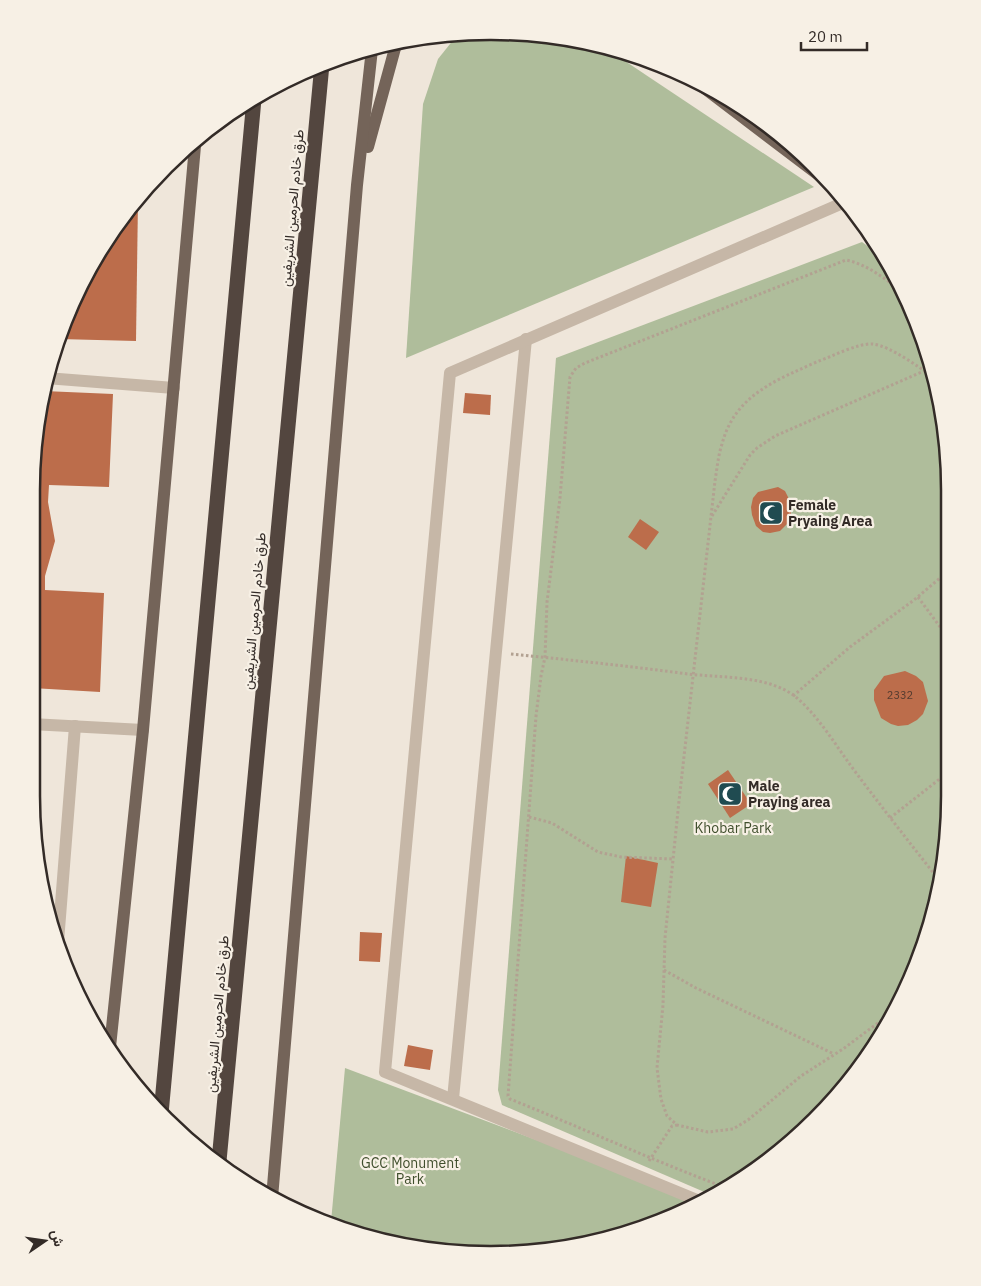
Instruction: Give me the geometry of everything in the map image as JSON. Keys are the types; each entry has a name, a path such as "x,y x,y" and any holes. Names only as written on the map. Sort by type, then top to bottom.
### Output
{"highway":[{"name":"طرق خادم الحرمين الشريفين","path":"221,1156 321,73"},
{"path":"162,1103 253,108"}],"main road":[{"path":"357,185 394,51"},
{"path":"273,1190 357,185 371,56"},
{"path":"743,117 782,147"},
{"path":"111,1038 143,730 195,151"}],"street":[{"path":"693,1199 385,1072 450,373 839,205"},
{"path":"453,1099 526,339"},
{"path":"54,379 174,388"},
{"path":"40,724 143,730"},
{"path":"59,925 75,726"}],"path":[{"path":"718,1185 650,1159 583,1129 510,1100 508,1096 536,716 545,657 547,602 560,498 570,377 576,368 638,341 846,260 869,268 891,283"},
{"path":"677,1125 668,1116 661,1099 657,1068 673,859 718,465 725,435 734,414 744,402 761,390 784,376 853,348 873,344 906,359 925,371"},
{"path":"712,518 750,455 757,448 776,436 925,371"},
{"path":"793,696 850,647 918,597 941,577"},
{"path":"918,597 941,628"},
{"path":"496,653 738,678 777,686 793,696 818,721 934,873"},
{"path":"890,818 941,778"},
{"path":"529,817 552,823 598,852 621,857 673,859"},
{"path":"664,970 696,988 835,1054"},
{"path":"639,1176 672,1126 677,1125 708,1132 733,1129 748,1120 800,1076 835,1054 881,1020"}],"green space":[{"path":"490,40 549,44 607,55 624,61 814,187 406,358 423,104 438,59 452,42"},
{"name":"Khobar Park","path":"862,242 870,248 881,265 907,318 926,374 932,403 940,461 941,490 941,796 937,854 926,912 907,968 895,995 881,1021 848,1070 829,1093 788,1134 741,1170 705,1192 502,1105 498,1090 556,358"},
{"name":"GCC Monument Park","path":"345,1068 692,1199 663,1212 607,1231 549,1242 520,1245 490,1246 432,1242 374,1231 331,1217"}],"building":[{"path":"138,210 136,341 66,339 86,291 100,265"},
{"path":"51,391 113,394 109,487 49,485 48,502 55,541 45,576 45,590 104,593 100,692 40,688 41,461"},
{"path":"465,393 491,395 490,415 463,413"},
{"name":"Female Pryaing Area","path":"778,487 785,491 788,497 791,520 780,531 763,532 756,526 752,515 753,498 758,492"},
{"path":"640,519 659,532 646,550 628,537"},
{"path":"905,671 923,682 928,701 923,714 917,720 908,725 898,726 881,718 874,700 874,690 884,676"},
{"name":"Male Praying area","path":"728,770 751,804 730,818 708,784"},
{"path":"626,856 658,863 651,907 621,902"},
{"path":"360,932 382,933 380,962 359,961"},
{"path":"408,1045 433,1050 430,1070 404,1066"}],"place":[{"name":"Female Pryaing Area","path":"771,513"},
{"name":"Male Praying area","path":"730,794"}]}
